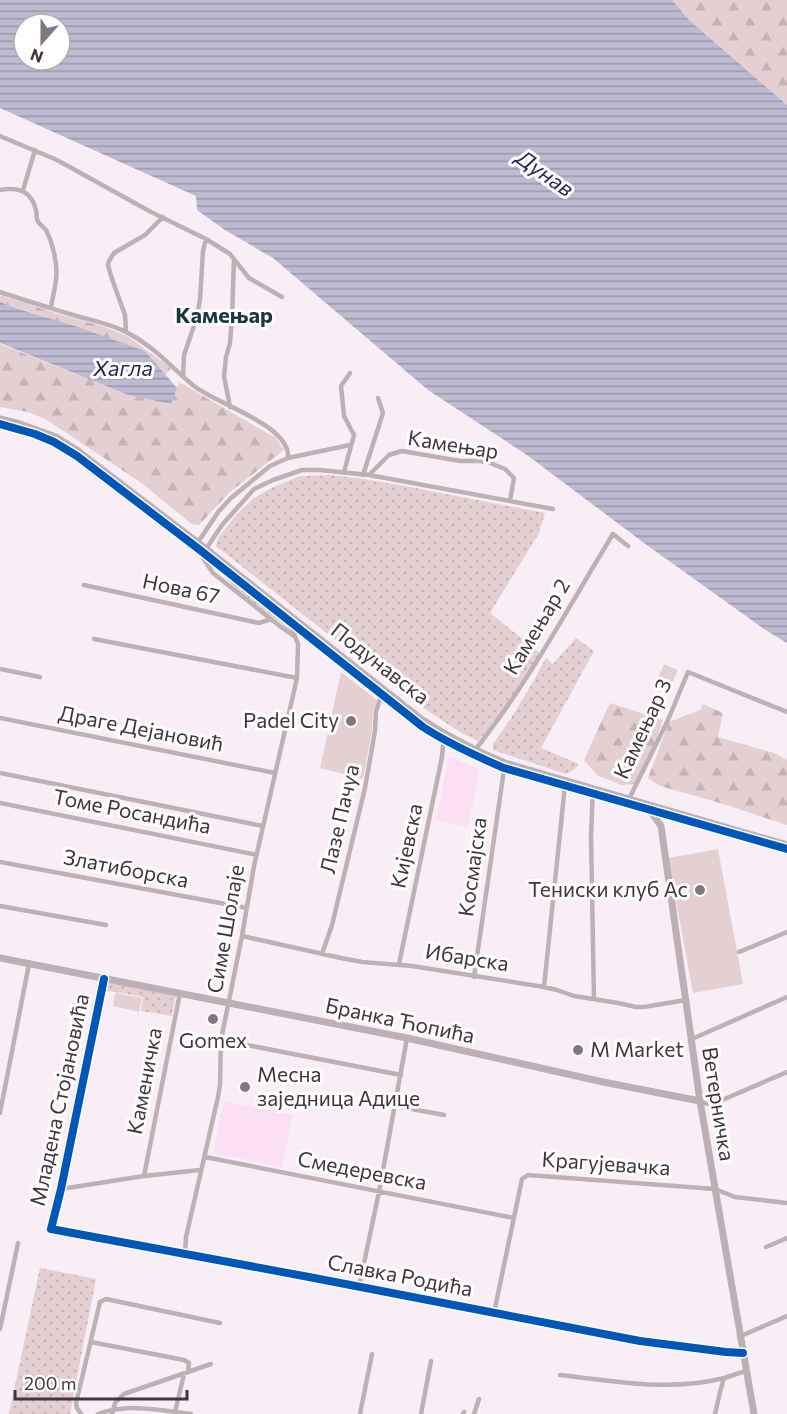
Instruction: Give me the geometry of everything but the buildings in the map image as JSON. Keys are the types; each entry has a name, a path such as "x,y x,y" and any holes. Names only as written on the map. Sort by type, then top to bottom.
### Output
{"street":[{"path":"0,136 35,150 206,239 230,254 249,278 282,297"},
{"path":"23,190 35,150"},
{"path":"0,190 14,188 23,190 36,209 37,220 45,230 56,259 56,284 51,308"},
{"path":"126,332 126,315 111,276 109,261 114,253 145,235 163,217"},
{"path":"183,376 184,355 200,300 203,251 206,239"},
{"path":"230,407 224,376 225,357 230,343 234,259"},
{"path":"0,292 109,324 126,332 158,353 201,391 245,413 270,430 284,443 288,458"},
{"path":"344,472 354,435 344,416 341,386 350,373"},
{"name":"Камењар","path":"366,475 383,413 378,398"},
{"name":"Подунавска","path":"0,419 56,437 78,451 202,545 420,719 444,734 505,763 787,845"},
{"path":"202,545 219,511 231,498 270,466 288,458 350,445"},
{"name":"Камењар","path":"366,475 389,455 402,451 460,461 479,461 505,469 514,478 510,501"},
{"name":"Камењар","path":"202,545 254,489 302,470 366,475 553,509"},
{"name":"Камењар 2","path":"475,750 492,729 526,677 613,534 628,546"},
{"name":"Нова 67","path":"202,545 200,550 213,573 294,636"},
{"name":"Нова 67","path":"84,585 259,623 271,620"},
{"name":"Симе Шолаје","path":"185,1254 186,1237 220,1084 221,1040 263,826 297,678 298,644 286,613"},
{"path":"94,639 297,678"},
{"path":"0,669 40,676"},
{"name":"Камењар 3","path":"629,799 668,720 688,672 787,712"},
{"name":"Лазе Пачуа","path":"322,954 332,925 365,788 375,731 376,711 383,690"},
{"name":"Драге Дејановић","path":"0,718 275,773"},
{"name":"Кијевска","path":"399,964 442,757 444,734"},
{"name":"Космајска","path":"474,976 505,763"},
{"path":"0,773 263,826"},
{"path":"544,987 564,780"},
{"path":"592,788 594,999"},
{"name":"Томе Росандића","path":"0,803 257,855"},
{"name":"Ветерничка","path":"645,803 661,826 700,1101 754,1414"},
{"name":"Златиборска","path":"0,862 247,908"},
{"path":"0,906 106,925"},
{"path":"739,952 787,932"},
{"name":"Ибарска","path":"242,936 362,962 399,964 544,987 574,996 644,1007 686,1000"},
{"name":"Бранка Ћопића","path":"0,958 407,1038 707,1104 713,1104 787,1072"},
{"path":"0,1113 29,964"},
{"name":"Младена Стојановића","path":"51,1229 104,979"},
{"name":"Каменичка","path":"144,1176 180,993"},
{"path":"692,1040 787,997"},
{"path":"359,1287 396,1106 407,1038"},
{"path":"221,1040 401,1075"},
{"path":"396,1106 444,1115"},
{"name":"Смедеревска","path":"205,1157 514,1218"},
{"path":"61,1189 200,1170"},
{"name":"Крагујевачка","path":"494,1313 522,1179 528,1175 715,1189 735,1197 787,1203"},
{"name":"Славка Родића","path":"51,1229 640,1341 743,1353"},
{"path":"766,1247 787,1238"},
{"path":"0,1329 18,1243"},
{"path":"81,1414 76,1403 100,1302 106,1299 220,1323"},
{"path":"741,1336 787,1316"},
{"path":"91,1342 184,1360 189,1363 175,1412"},
{"path":"360,1414 372,1354"},
{"path":"421,1414 431,1361"},
{"path":"113,1412 123,1394 211,1364"},
{"path":"560,1375 655,1385 699,1383 746,1371"},
{"path":"715,1414 724,1378"},
{"path":"474,1414 479,1400"},
{"path":"98,1414 134,1408 191,1414"}],"shaded area":[{"path":"449,757 480,769 468,827 436,820"},
{"path":"224,1101 293,1115 282,1167 213,1153"}],"green space":[{"path":"672,0 787,0 787,105 689,20"},
{"path":"0,295 102,326 127,336 171,368 166,375 145,351 0,302"},
{"path":"0,344 128,395 171,404 179,382 276,438 284,450 230,492 199,525 192,524 140,482 47,420 28,412 0,407"},
{"path":"329,475 405,486 545,513 539,533 490,613 540,653 495,722 478,741 461,733 413,701 216,546 218,538 236,515 254,498 275,486 301,476"},
{"path":"211,556 286,618 291,632 236,589 226,579"},
{"path":"576,638 594,651 541,748 579,764 566,774 493,750 493,744 521,702 546,658 553,664"},
{"path":"664,664 678,670 667,694 654,688"},
{"name":"Padel City","path":"341,672 377,700 373,711 372,731 363,779 320,768"},
{"path":"610,703 663,720 639,784 622,785 598,776 584,760"},
{"path":"703,704 723,713 718,737 774,753 787,760 787,825 660,786 648,778 669,722 700,710"},
{"name":"Тениски клуб Ас","path":"718,849 743,984 693,993 668,858"},
{"path":"105,982 176,995 172,1016 141,1011 143,997 103,990"},
{"path":"115,993 142,998 139,1012 113,1006"},
{"path":"40,1268 96,1279 70,1414 9,1414"}],"water":[{"name":"Дунав","path":"0,0 672,0 689,20 787,105 787,643 644,543 527,455 428,390 273,258 225,230 197,210 196,196 0,108"},
{"name":"Хагла","path":"0,302 145,351 177,388 171,404 128,395 0,343"}],"cycle path":[{"path":"0,424 35,434 77,456 200,550 423,727 443,739 504,768 787,849"},
{"path":"104,979 51,1229 640,1341 743,1353"}],"place":[{"name":"Padel City","path":"351,721"},
{"name":"Тениски клуб Ас","path":"700,890"},
{"name":"Gomex","path":"213,1019"},
{"name":"M Market","path":"578,1050"},
{"name":"Месна заједница Адице","path":"245,1087"}],"district":[{"name":"Камењар","path":"224,315"}]}
